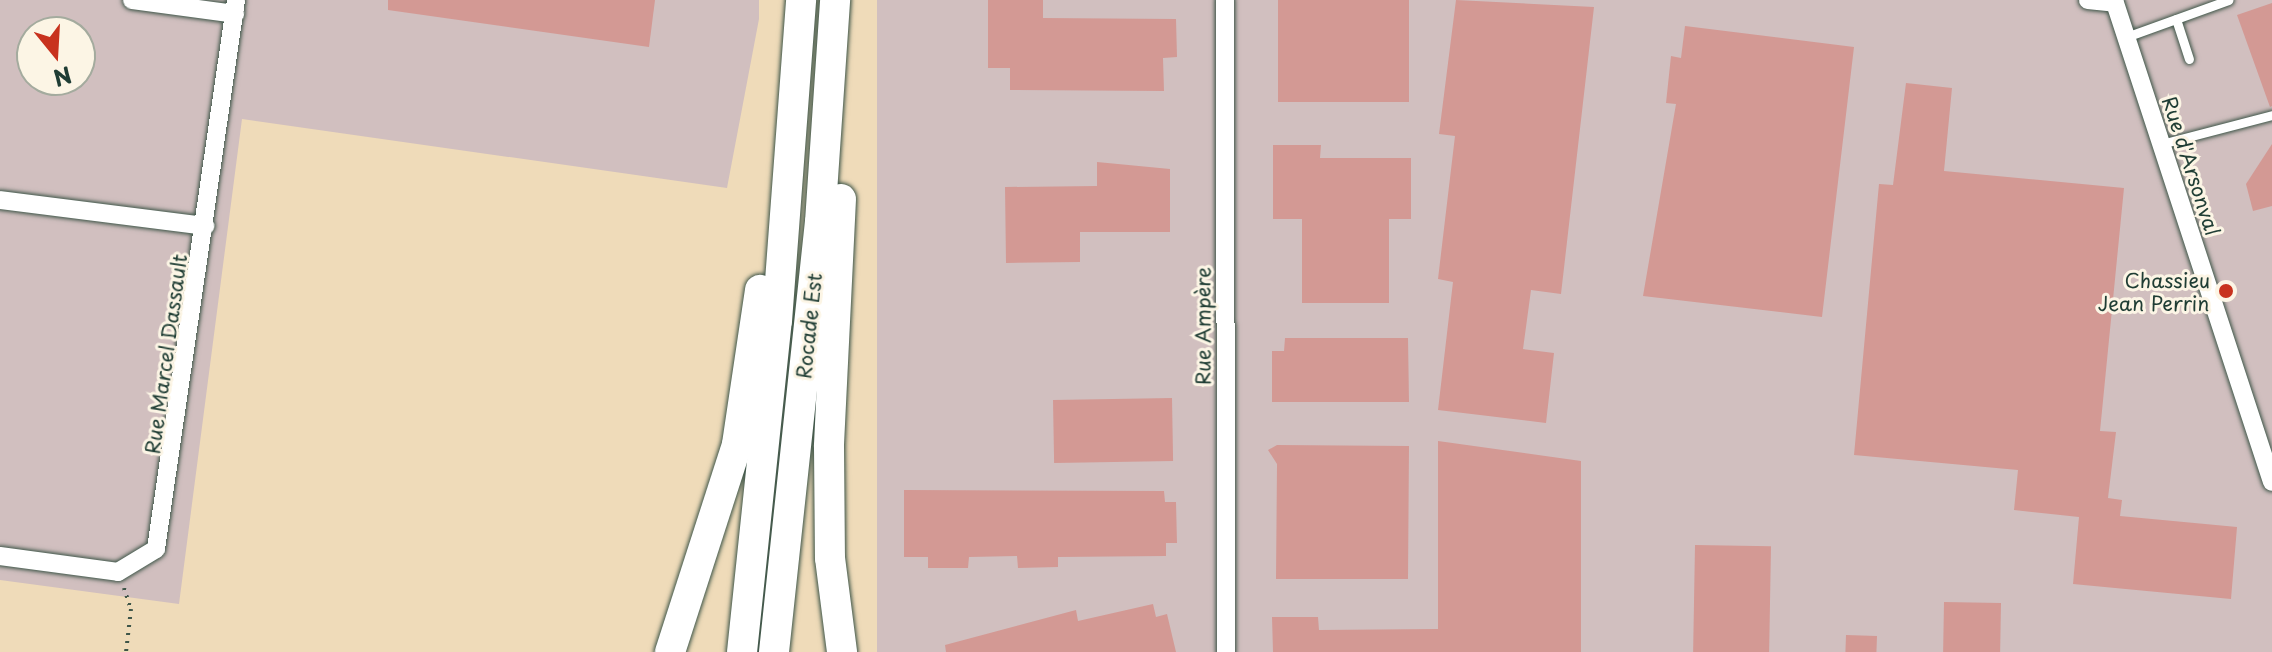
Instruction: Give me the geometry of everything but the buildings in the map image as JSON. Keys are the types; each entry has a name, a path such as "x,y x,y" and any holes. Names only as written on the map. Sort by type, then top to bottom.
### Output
{"highway":[{"name":"Rocade Est","path":"742,652 790,172 801,0"},
{"name":"Rocade Est","path":"774,652 831,82 835,0"},
{"path":"831,82 845,122 829,447 830,558 842,652"},
{"path":"670,652 737,444 771,198 790,172"}],"street":[{"path":"132,0 236,7"},
{"name":"Rue Ampère","path":"1225,0 1226,652"},
{"path":"2088,0 2115,2"},
{"name":"Rue d'Arsonval","path":"2115,2 2272,482"},
{"name":"Rue Marcel Dassault","path":"118,572 142,563 164,527 236,7"},
{"path":"0,200 205,226"},
{"path":"0,556 118,572"}],"lane":[{"path":"2126,37 2228,0"},
{"path":"2176,19 2189,59"},
{"path":"2161,144 2272,115"}],"path":[{"path":"118,572 131,609 126,652"}],"shaded area":[{"path":"0,0 759,0 759,19 727,188 242,119 179,604 0,580"},
{"path":"877,0 2272,0 2272,652 877,652"}],"place":[{"name":"Chassieu Jean Perrin","path":"2226,291"}]}
